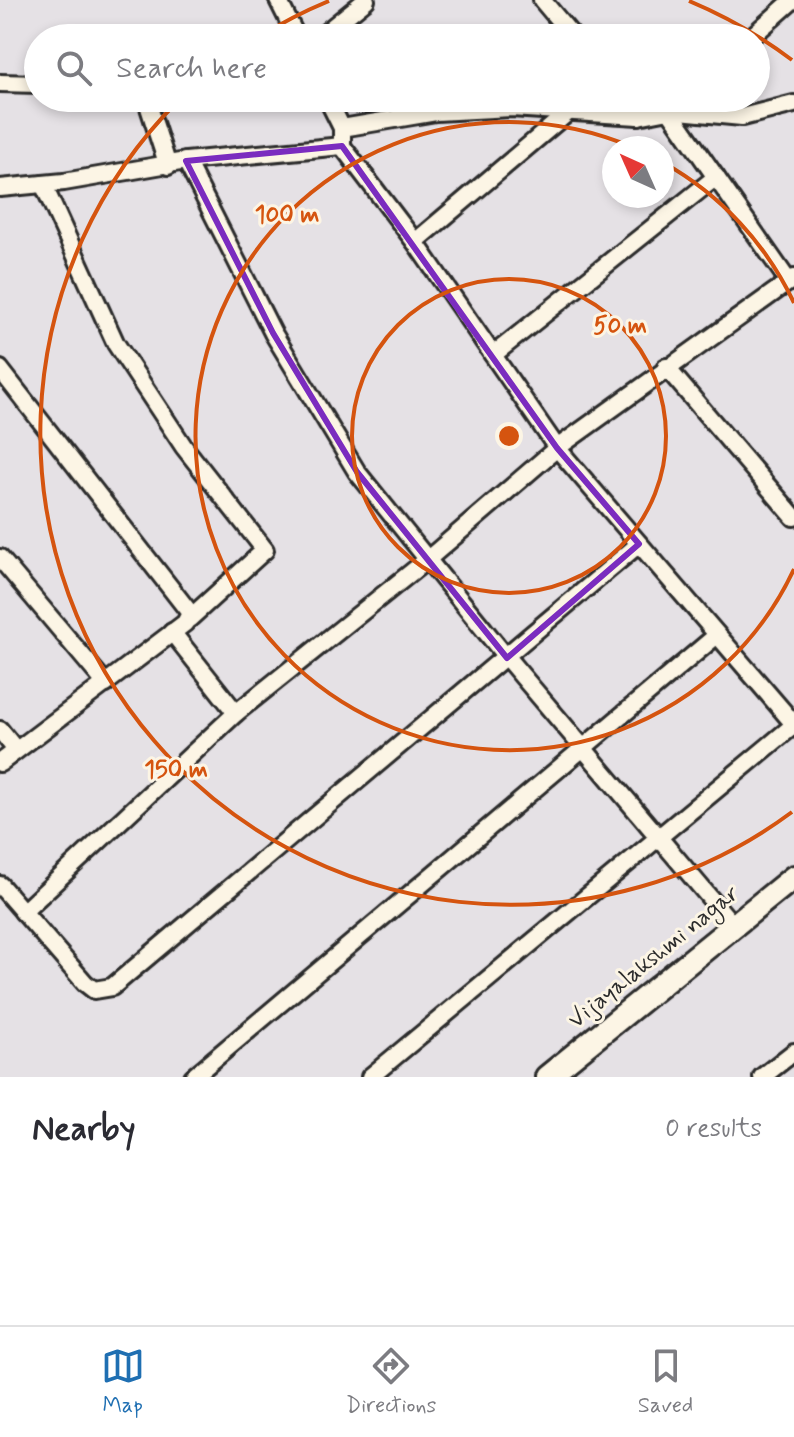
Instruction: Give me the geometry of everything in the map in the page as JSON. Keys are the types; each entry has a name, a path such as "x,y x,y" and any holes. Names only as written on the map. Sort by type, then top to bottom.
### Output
{"street":[{"path":"278,0 290,24"},
{"path":"336,24 366,0"},
{"path":"766,24 793,0"},
{"path":"549,2 564,24"},
{"path":"0,83 24,84"},
{"path":"770,110 794,104"},
{"path":"151,112 168,166"},
{"path":"334,112 342,128 342,146 415,242 557,448 794,725 370,1077"},
{"path":"342,128 436,112"},
{"path":"415,242 568,112"},
{"path":"600,112 638,116 659,112"},
{"path":"635,112 638,116"},
{"path":"23,912 236,713 428,559 557,448 791,280 670,112"},
{"path":"690,112 742,117 762,112"},
{"path":"0,188 186,161 342,146"},
{"path":"186,161 259,306 357,472 507,658 732,924"},
{"path":"493,355 716,177"},
{"path":"0,763 189,619 265,550 184,447 116,344 43,184"},
{"path":"666,367 794,517"},
{"path":"0,369 188,608 189,619"},
{"path":"0,885 85,983 94,990 112,987 639,544"},
{"path":"0,558 106,684"},
{"path":"172,632 236,713"},
{"path":"193,1077 717,635"},
{"path":"0,730 16,750"},
{"name":"Vijayalakshmi nagar","path":"547,1077 732,924 794,877"},
{"path":"762,1077 794,1052"}],"highlighted area":[{"path":"342,146 557,448 639,544 507,658 357,472 273,333 186,161"}]}
